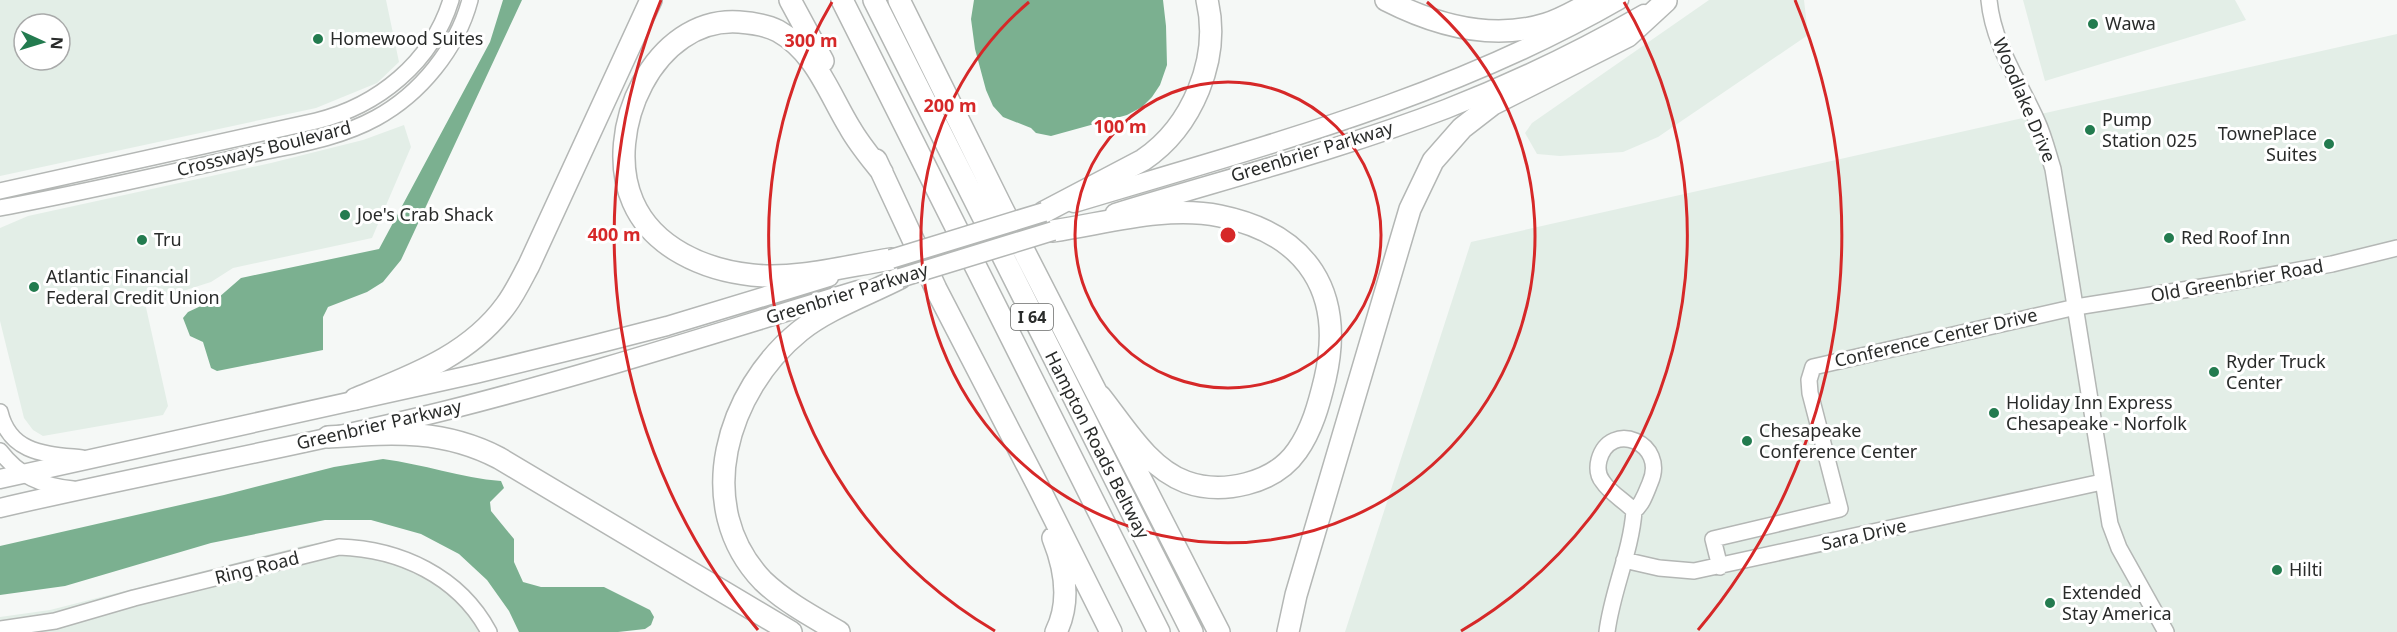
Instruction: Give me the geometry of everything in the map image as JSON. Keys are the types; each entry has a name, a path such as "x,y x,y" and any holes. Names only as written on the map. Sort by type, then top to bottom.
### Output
{"highway":[{"path":"355,399 421,372 458,352 490,326 507,304 529,265 651,0"},
{"path":"790,0 882,172 936,289 1111,632"},
{"name":"I 64","path":"829,0 1145,632"},
{"path":"842,0 1159,632"},
{"path":"860,0 1177,632"},
{"name":"Hampton Roads Beltway","path":"874,0 1192,632"},
{"path":"899,0 1219,632"},
{"path":"910,0 921,45"},
{"path":"1044,212 1143,160 1155,152 1177,129 1193,103 1204,73 1210,31 1207,0"},
{"path":"1386,0 1430,20 1461,28 1493,31 1520,29 1549,23 1596,0"},
{"path":"1288,632 1296,595 1410,209 1433,161 1462,128 1487,108 1628,36 1667,1"},
{"path":"882,172 851,130 806,53 778,31 750,23 729,21 703,25 666,49 653,65 642,85 632,111 626,138 625,172 633,203 664,242 692,259 733,272 768,276 798,274 891,259"},
{"path":"1053,231 1145,216 1182,213 1219,216 1242,222 1276,236 1298,254 1313,273 1323,292 1329,311 1331,330 1328,367 1311,427 1290,460 1254,482 1231,487 1209,487 1176,477 1152,460 1100,396"},
{"path":"839,632 799,608 771,587 743,554 733,531 725,499 728,445 735,418 752,384 785,344 816,321 900,278"},
{"path":"328,437 393,433 436,436 457,440 483,450 791,632"},
{"path":"1018,446 1062,565 1065,608 1056,632"}],"main road":[{"name":"Greenbrier Parkway","path":"0,479 475,374 638,334 1304,134 1418,95 1516,53 1619,0"},
{"name":"Greenbrier Parkway","path":"0,508 445,411 560,380 1333,147 1447,108 1559,59 1667,1"}],"street":[{"name":"Crossways Boulevard","path":"0,191 309,123 351,110 383,92 411,67 434,38 451,0"},
{"name":"Crossways Boulevard","path":"0,208 326,138 361,125 393,107 421,83 454,39 470,0"},
{"name":"Woodlake Drive","path":"1989,0 1998,42 2043,134 2054,169 2110,524 2115,540 2166,632"},
{"path":"0,213 19,204"},
{"name":"Old Greenbrier Road","path":"2076,306 2233,282 2332,264 2397,249"},
{"name":"Conference Center Drive","path":"1720,567 1713,539 1840,509 1810,393 1809,380 1813,367 2076,306"},
{"path":"0,412 9,434 20,445 47,454 88,459"},
{"path":"1607,632 1630,542 1634,511 1639,507 1652,480 1654,461 1642,444 1628,439 1611,441 1602,451 1598,466 1599,474 1606,486 1634,511"},
{"path":"0,451 22,474 45,484 85,490"},
{"name":"Sara Drive","path":"1624,560 1682,571 1720,567 2102,482"},
{"name":"Ring Road","path":"0,629 55,621 134,598 339,548 364,548 385,552 444,580 472,607 489,632"}],"shaded area":[{"path":"0,0 386,0 399,62 377,83 316,108 0,176"},
{"path":"503,0 522,0 401,260 383,282 367,292 328,307 323,317 323,350 217,371 211,368 203,342 190,336 183,318 188,312 218,298 241,278 379,249 490,42"},
{"path":"974,0 1163,0 1167,65 1160,85 1142,107 1127,115 1051,136 1036,133 1031,128 1003,117 993,106 986,90 975,49 971,19"},
{"path":"1709,0 1804,0 1808,35 1658,137 1623,152 1560,156 1537,154 1525,133 1532,123"},
{"path":"2023,0 2235,0 2246,20 2045,81"},
{"path":"2397,34 2397,632 1345,632 1471,242"},
{"path":"404,125 411,147 372,238 233,268 211,282 145,303 168,406 163,415 43,436 33,430 24,418 0,321 0,228 28,216 271,163 363,140"},
{"path":"383,459 501,481 504,488 490,502 491,511 514,539 514,562 523,582 541,587 604,587 650,610 654,617 651,625 645,629 618,632 519,632 509,611 487,580 459,554 421,534 371,520 325,520 211,543 65,586 0,595 0,546 224,495 334,467"},
{"path":"339,540 360,541 418,556 454,577 474,596 498,632 0,632 0,617 50,610 306,545"}],"place":[{"name":"Wawa","path":"2093,24"},
{"name":"Homewood Suites","path":"318,39"},
{"name":"Pump Station 025","path":"2090,130"},
{"name":"TownePlace Suites","path":"2329,144"},
{"name":"Joe's Crab Shack","path":"345,215"},
{"name":"Red Roof Inn","path":"2169,238"},
{"name":"Tru","path":"142,240"},
{"name":"Atlantic Financial Federal Credit Union","path":"34,287"},
{"name":"Ryder Truck Center","path":"2214,372"},
{"name":"Holiday Inn Express Chesapeake - Norfolk","path":"1994,413"},
{"name":"Chesapeake Conference Center","path":"1747,441"},
{"name":"Hilti","path":"2277,570"},
{"name":"Extended Stay America","path":"2050,603"}]}
